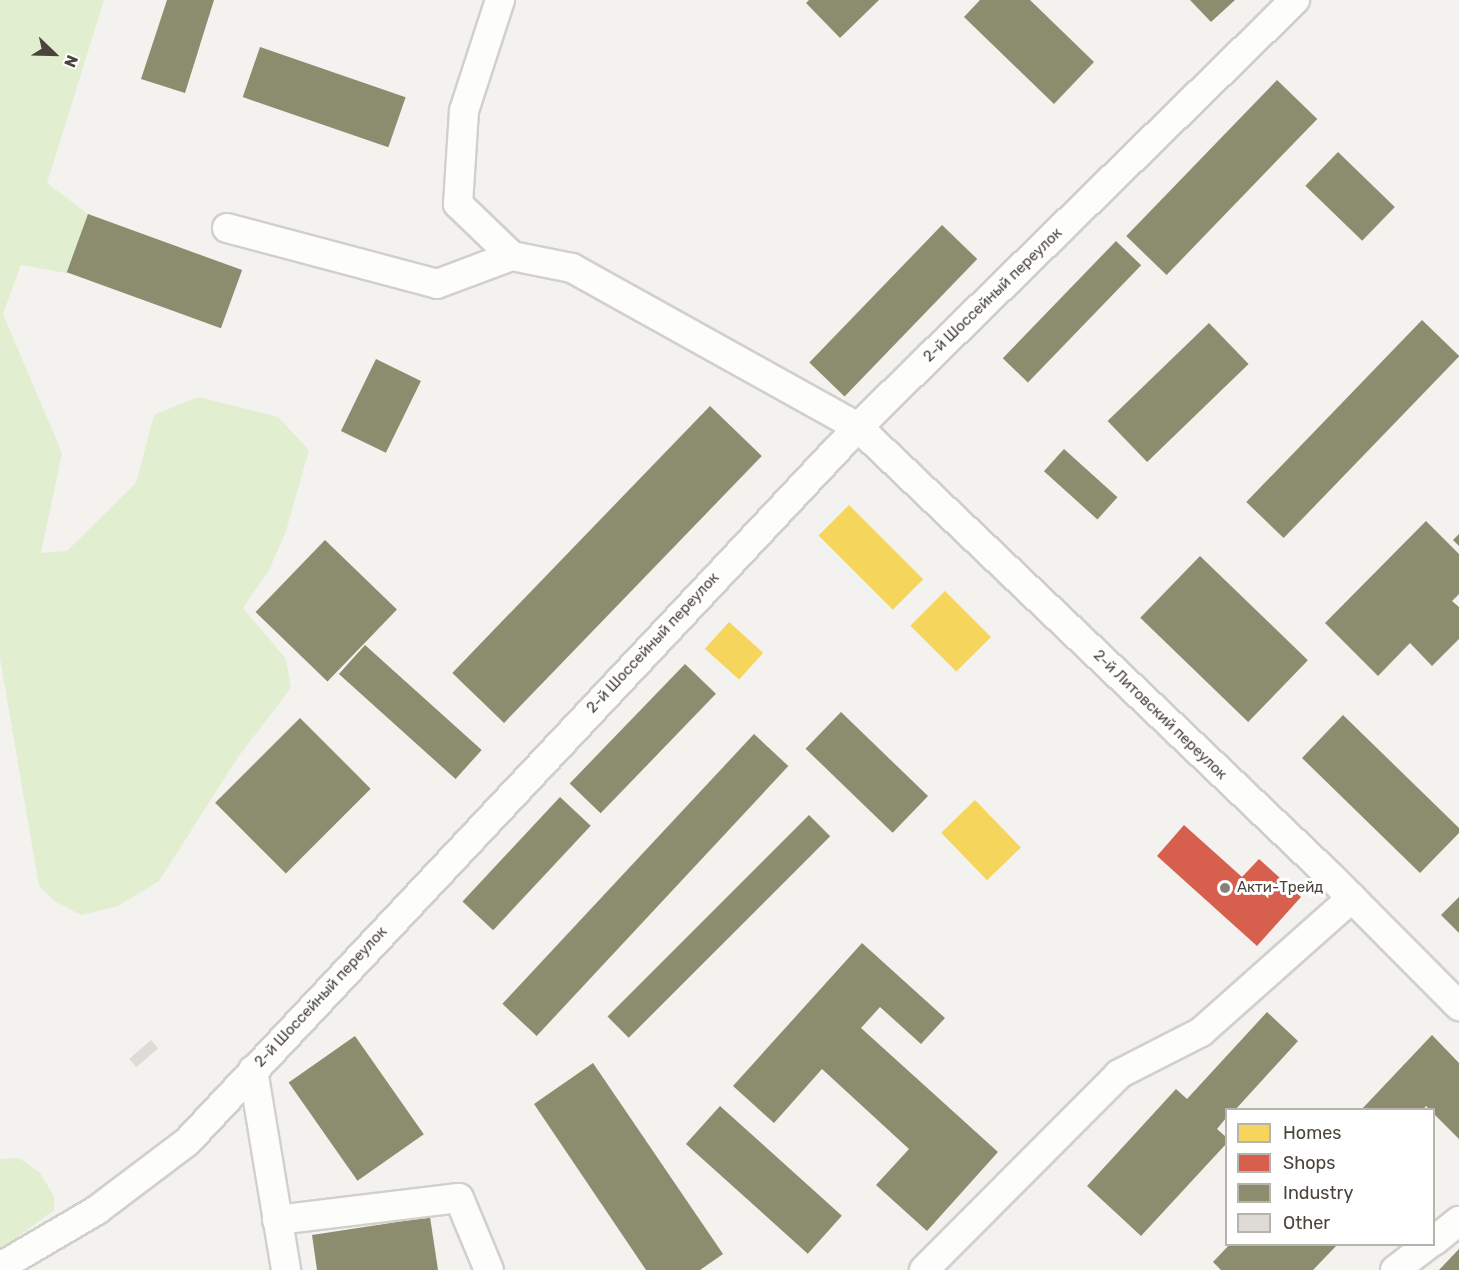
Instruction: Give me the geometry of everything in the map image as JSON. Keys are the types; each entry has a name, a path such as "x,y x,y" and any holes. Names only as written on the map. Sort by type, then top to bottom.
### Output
{"street":[{"path":"227,228 437,284 512,256 458,204 464,111 500,0"},
{"name":"2-й Шоссейный переулок","path":"0,1267 97,1210 187,1142 858,427 1295,0"},
{"name":"2-й Литовский переулок","path":"512,256 572,268 858,427 1352,898 1459,1006"},
{"path":"924,1270 1119,1074 1201,1032 1352,898"},
{"path":"254,1071 286,1270"},
{"path":"277,1220 459,1198 489,1270"},
{"path":"1435,1240 1459,1221"},
{"path":"1395,1270 1428,1246"}],"green space":[{"path":"0,0 104,0 47,183 88,214 72,274 21,265 3,314 62,453 41,553 67,551 136,483 154,415 198,397 278,417 309,450 286,531 269,570 243,608 286,659 291,688 238,757 159,881 118,906 81,915 56,902 39,886 0,658"},
{"path":"19,1158 40,1173 54,1196 54,1210 0,1250 0,1159"}],"building: Homes":[{"path":"849,505 923,579 893,610 819,535"},
{"path":"945,591 991,637 956,672 910,626"},
{"path":"729,622 763,653 739,680 705,649"},
{"path":"975,800 1021,847 987,880 941,833"}],"building: Shops":[{"path":"1184,825 1242,877 1259,859 1301,897 1257,946 1157,856"}],"building: Industry":[{"path":"167,0 214,0 185,93 141,79"},
{"path":"809,0 879,0 840,38 806,3"},
{"path":"980,0 1030,0 1094,62 1054,104 964,17"},
{"path":"1190,0 1235,0 1211,22"},
{"path":"260,47 406,97 388,147 243,97"},
{"path":"1277,80 1317,119 1167,275 1126,236"},
{"path":"1338,152 1395,207 1362,241 1305,186"},
{"path":"88,214 242,270 221,328 67,272"},
{"path":"942,225 977,259 845,396 809,362"},
{"path":"1116,241 1141,265 1028,383 1003,358"},
{"path":"1422,320 1459,357 1284,538 1246,502"},
{"path":"1209,323 1249,364 1147,462 1108,421"},
{"path":"376,359 421,381 386,453 341,431"},
{"path":"710,406 762,456 504,723 452,673"},
{"path":"1064,449 1118,497 1097,519 1044,471"},
{"path":"1426,521 1459,554 1459,594 1452,601 1459,607 1459,639 1432,666 1410,643 1378,676 1325,623"},
{"path":"1459,534 1459,546 1453,540"},
{"path":"325,540 397,609 327,681 256,612"},
{"path":"1200,556 1308,660 1248,722 1140,618"},
{"path":"365,645 482,750 456,779 339,674"},
{"path":"685,664 716,694 601,813 570,783"},
{"path":"841,712 928,796 893,833 806,749"},
{"path":"1343,715 1459,828 1459,833 1420,873 1302,758"},
{"path":"300,718 371,789 286,874 215,803"},
{"path":"754,734 788,766 537,1036 502,1004"},
{"path":"560,797 591,826 493,930 462,902"},
{"path":"809,815 830,836 629,1038 607,1017"},
{"path":"1459,897 1459,933 1441,915"},
{"path":"862,943 945,1018 921,1044 880,1007 861,1028 998,1152 927,1231 876,1185 909,1149 822,1069 774,1123 733,1086"},
{"path":"1267,1012 1298,1041 1237,1108 1225,1108 1225,1119 1217,1129 1225,1136 1225,1145 1141,1236 1087,1186 1176,1089 1187,1099"},
{"path":"1432,1035 1459,1063 1459,1139 1435,1115 1435,1108 1426,1106 1424,1108 1363,1108"},
{"path":"355,1036 424,1134 357,1181 289,1082"},
{"path":"593,1063 723,1254 700,1270 646,1270 534,1104"},
{"path":"720,1106 842,1216 808,1254 686,1144"},
{"path":"430,1217 438,1270 317,1270 312,1235"},
{"path":"1228,1246 1336,1246 1313,1270 1221,1270 1213,1262"},
{"path":"1459,1249 1459,1270 1439,1270"}],"building: Other":[{"path":"151,1040 158,1048 136,1067 129,1059"}],"place":[{"name":"Акти-Трейд","path":"1225,888"}]}
